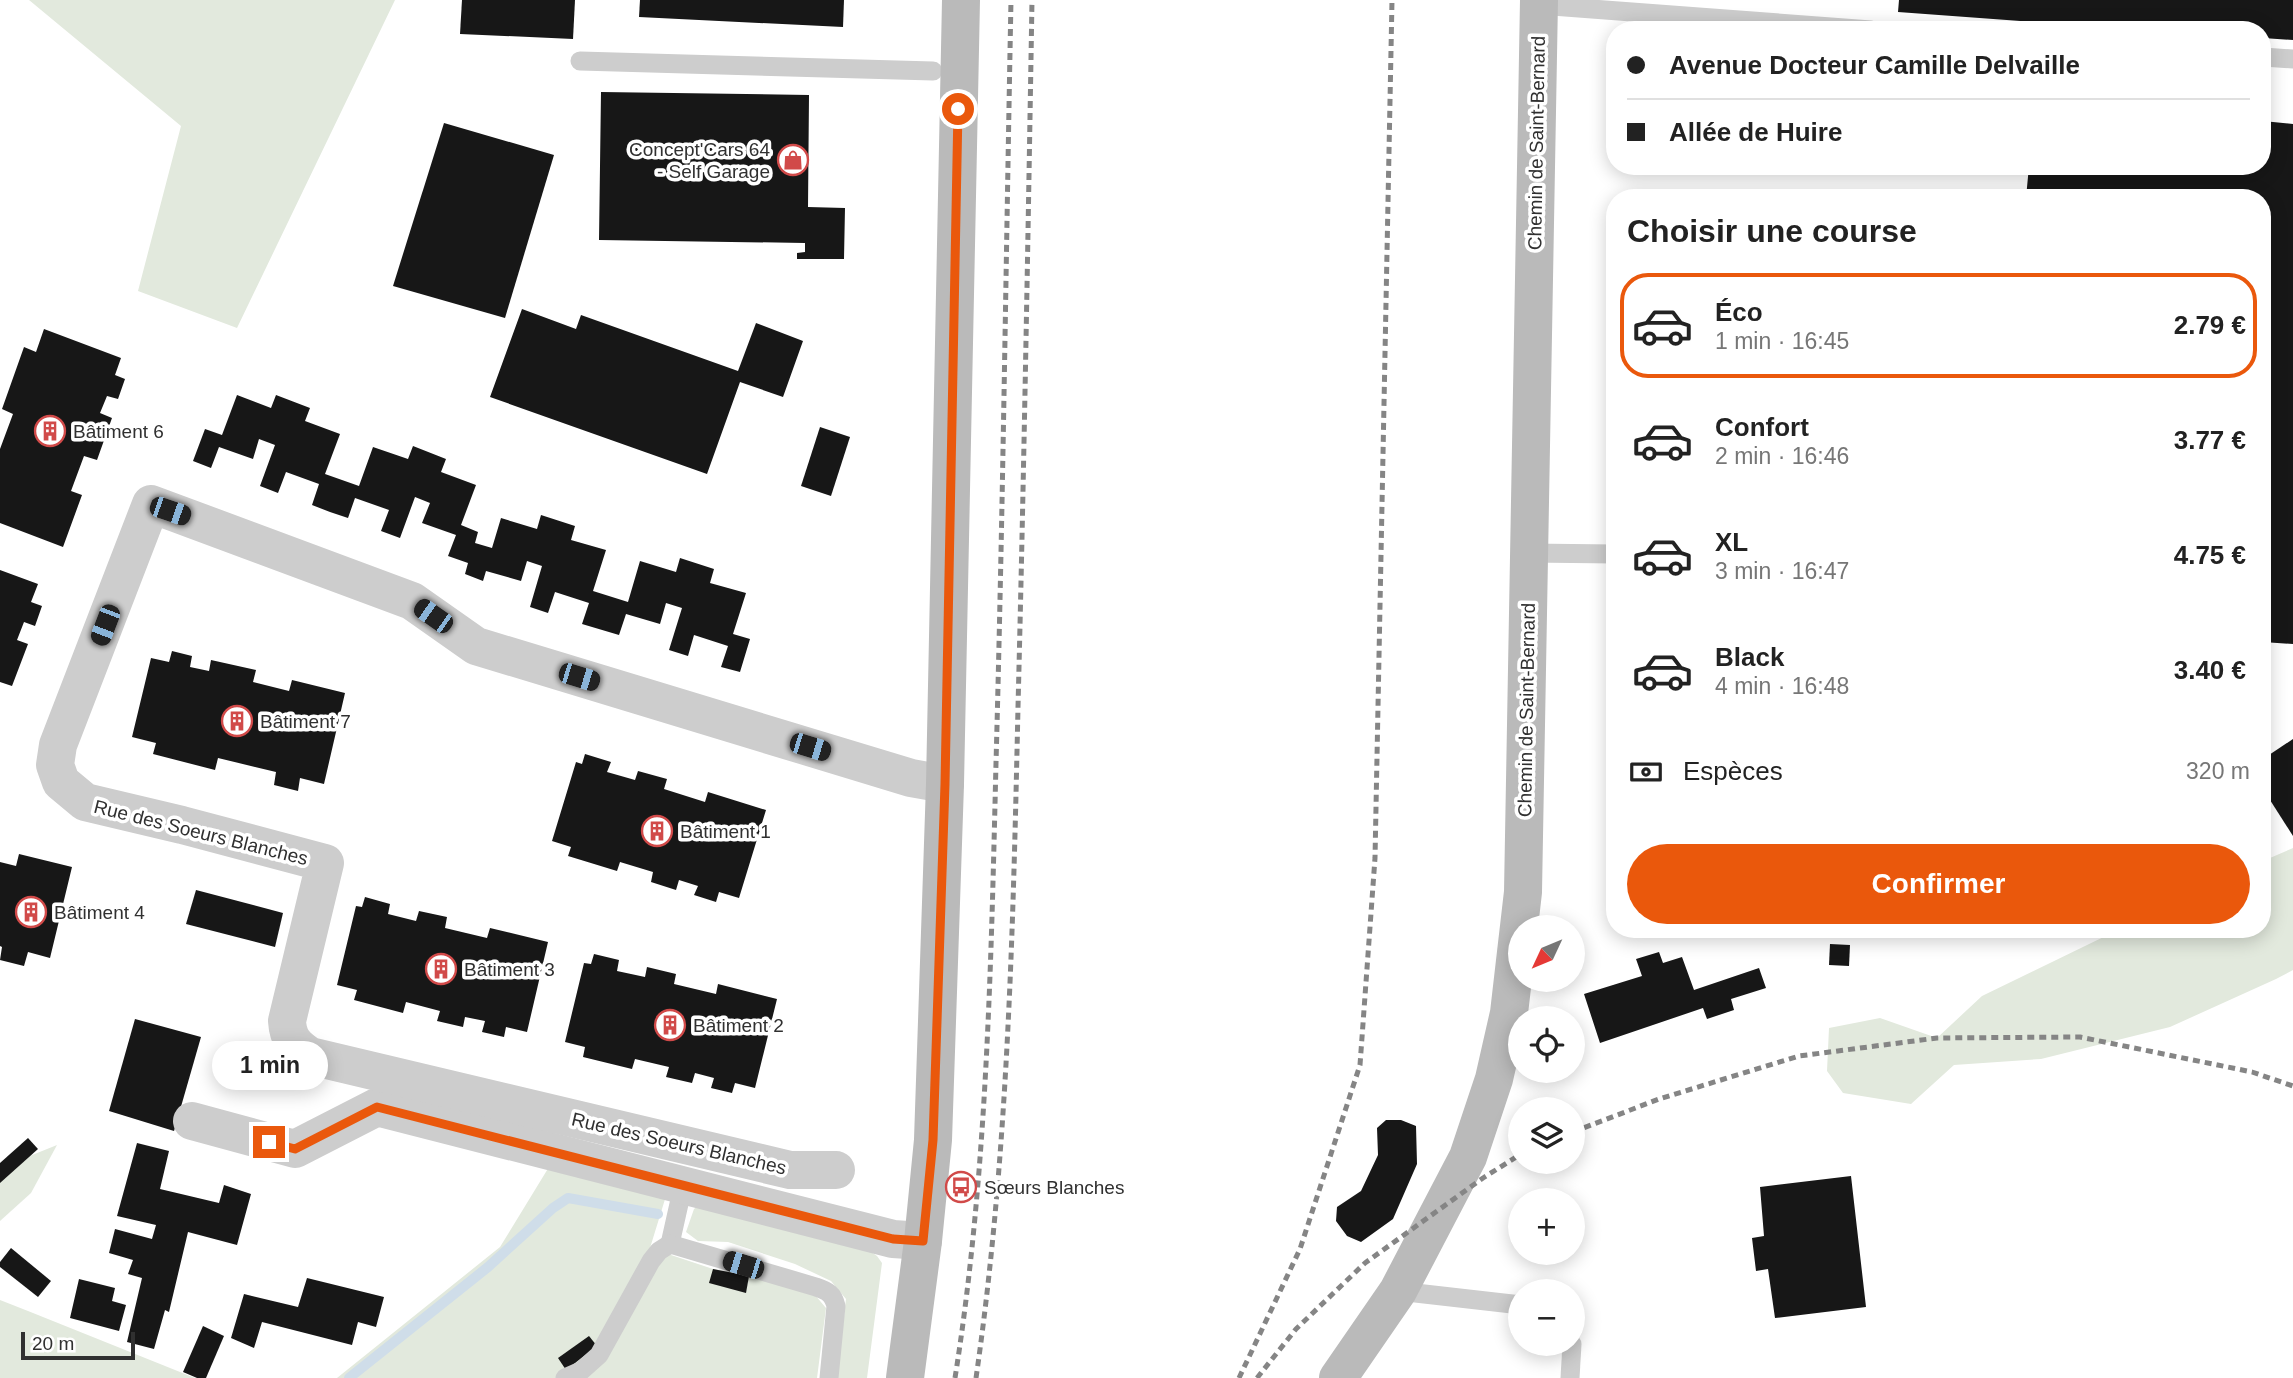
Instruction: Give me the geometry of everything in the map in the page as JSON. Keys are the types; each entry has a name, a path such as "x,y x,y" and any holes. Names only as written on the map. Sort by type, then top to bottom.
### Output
{"main road":[{"path":"905,1378 933,1140 945,784 961,0"},
{"name":"Chemin de Saint-Bernard","path":"1338,1378 1398,1291 1468,1157 1494,1079 1509,1013 1523,892 1539,3"}],"street":[{"name":"Rue des Soeurs Blanches","path":"836,1170 790,1170 310,1056 296,1047 288,1034 287,1021 325,863 85,802 61,782 55,765 58,745 151,504 412,601 476,646 911,778 945,784"},
{"path":"192,1122 295,1149 377,1107 893,1239 923,1241"}],"lane":[{"path":"1539,3 1760,21"},
{"path":"2271,58 2293,59"},
{"path":"580,61 933,71"},
{"path":"1529,553 1606,554"},
{"path":"565,1378 581,1371 599,1354 651,1261 659,1251 670,1244 683,1186"},
{"path":"670,1244 828,1292 836,1306 829,1378"},
{"path":"1398,1291 1508,1304"},
{"path":"1570,1378 1571,1356"}],"shaded area":[{"path":"29,0 395,0 237,328 138,291 181,126"},
{"path":"2293,848 2293,970 2276,979 2170,1027 2041,1059 1954,1065 1911,1104 1843,1093 1827,1071 1829,1028 1880,1018 1937,1038 1982,996 2101,938 2271,938 2271,858"},
{"path":"57,1145 31,1193 0,1221 0,1168"},
{"path":"552,1162 666,1196 650,1248 713,1269 749,1276 815,1295 826,1308 817,1378 337,1378 500,1247"},
{"path":"701,1203 870,1251 877,1256 882,1263 867,1378 837,1378 846,1299 831,1281 795,1264 728,1242 698,1241 686,1232 694,1209"},
{"path":"0,1300 28,1311 195,1378 0,1378"}],"building":[{"path":"462,0 575,0 573,39 460,34"},
{"path":"640,0 844,0 843,27 639,17"},
{"path":"1899,0 2293,0 2293,40 2271,39 2271,21 2020,21 1898,12"},
{"path":"601,92 809,95 808,207 845,208 844,259 797,259 797,253 805,252 805,243 599,240"},
{"path":"2271,122 2293,124 2293,644 2271,643 2271,189 2027,189 2028,175 2271,175"},
{"path":"444,123 554,155 505,318 393,286"},
{"path":"522,309 576,329 581,315 738,371 756,323 803,341 783,397 740,382 707,474 490,397"},
{"name":"Bâtiment 6","path":"44,329 121,358 115,375 125,379 118,399 107,396 100,413 112,418 97,460 84,456 71,491 82,495 63,547 0,523 0,449 13,414 2,409 24,347 36,352"},
{"path":"237,395 271,408 276,395 310,408 305,421 340,434 325,474 359,486 373,447 408,459 413,446 446,459 441,472 476,485 461,525 478,532 475,543 492,548 501,518 537,529 541,515 575,526 571,540 606,550 593,591 628,602 640,561 676,572 680,558 714,569 710,583 746,593 733,634 750,639 740,672 721,667 728,646 694,635 688,656 669,650 682,608 666,603 660,624 626,614 619,635 582,624 589,603 555,592 548,613 530,607 542,566 527,561 521,581 486,571 483,581 465,574 468,563 448,556 456,535 422,523 430,503 415,497 400,538 381,531 389,510 355,498 348,518 312,505 319,484 286,472 278,493 260,486 275,445 259,439 253,459 219,447 211,468 193,461 205,429 222,435"},
{"path":"820,427 850,437 831,496 801,486"},
{"path":"0,570 38,584 31,602 42,606 35,626 24,622 17,640 28,644 12,686 0,682"},
{"name":"Bâtiment 7","path":"172,651 192,656 190,667 209,671 211,660 256,670 253,682 289,691 292,680 345,693 324,784 300,778 298,791 274,785 276,772 218,758 215,770 153,754 156,743 132,737 151,658 169,662"},
{"path":"2293,739 2293,836 2271,802 2271,754"},
{"name":"Bâtiment 1","path":"585,754 611,762 607,772 635,780 638,771 667,779 664,789 705,802 708,792 766,810 739,898 719,892 716,902 694,895 698,886 679,880 676,890 651,882 653,872 620,862 617,871 568,856 571,847 552,841 576,762 582,764"},
{"name":"Bâtiment 4","path":"19,854 72,867 50,958 28,952 24,966 0,960 0,862 16,866"},
{"path":"196,890 283,913 275,947 186,924"},
{"name":"Bâtiment 3","path":"365,897 390,904 388,914 416,921 419,911 447,917 445,928 487,938 490,928 548,942 527,1032 506,1027 504,1037 482,1032 485,1021 465,1017 463,1027 437,1021 440,1011 406,1002 403,1013 354,1000 357,990 337,985 356,906 362,907"},
{"path":"1830,944 1850,945 1849,966 1829,965"},
{"path":"1659,952 1663,963 1682,957 1694,990 1759,968 1766,988 1731,999 1734,1010 1707,1019 1703,1008 1600,1043 1584,994 1642,976 1636,959"},
{"name":"Bâtiment 2","path":"594,954 619,960 617,971 645,977 647,967 676,974 674,984 716,994 718,984 777,999 755,1088 735,1083 732,1093 711,1088 714,1078 695,1073 692,1083 666,1077 669,1067 635,1059 632,1069 583,1057 585,1047 565,1042 584,963 591,964"},
{"path":"135,1019 201,1037 174,1131 109,1111"},
{"path":"1386,1120 1401,1120 1416,1126 1417,1164 1393,1219 1361,1242 1347,1236 1336,1221 1337,1207 1361,1191 1378,1155 1377,1128"},
{"path":"28,1138 38,1149 0,1183 0,1163"},
{"path":"137,1143 169,1151 160,1189 219,1203 224,1185 251,1194 237,1245 188,1232 169,1312 165,1310 154,1349 127,1342 142,1278 128,1274 133,1260 109,1253 115,1229 152,1239 156,1225 117,1216"},
{"path":"1851,1176 1866,1307 1775,1318 1768,1269 1756,1271 1752,1238 1764,1236 1760,1187"},
{"path":"11,1248 51,1281 38,1297 0,1267 0,1262"},
{"path":"713,1269 749,1276 746,1293 709,1283"},
{"path":"307,1278 384,1297 376,1327 358,1322 352,1345 262,1322 254,1348 231,1338 244,1294 298,1307"},
{"path":"79,1279 115,1288 112,1301 126,1305 119,1331 70,1318"},
{"path":"203,1326 224,1336 206,1378 197,1378 183,1372"},
{"path":"589,1336 597,1346 566,1370 558,1358"}],"waterway":[{"path":"349,1378 488,1267 553,1208 568,1198 658,1214"}],"railway":[{"path":"955,1378 974,1225 986,1071 1001,572 1011,0"},
{"path":"976,1378 995,1211 1011,959 1032,0"},
{"path":"1239,1378 1300,1249 1360,1065 1375,858 1392,0"},
{"path":"1585,1127 1659,1099 1799,1056 1937,1038 2080,1037 2252,1072 2293,1086"},
{"path":"1257,1378 1296,1329 1365,1263 1508,1162"}],"place":[{"name":"Concept'Cars 64 - Self Garage","path":"793,160"},
{"name":"Bâtiment 6","path":"50,431"},
{"name":"Bâtiment 7","path":"237,721"},
{"name":"Bâtiment 1","path":"657,831"},
{"name":"Bâtiment 4","path":"31,912"},
{"name":"Bâtiment 3","path":"441,969"},
{"name":"Bâtiment 2","path":"670,1025"},
{"name":"Sœurs Blanches","path":"961,1187"}],"route":[{"path":"269,1142 295,1149 377,1107 893,1239 923,1241 933,1140 945,784 958,109"}]}
